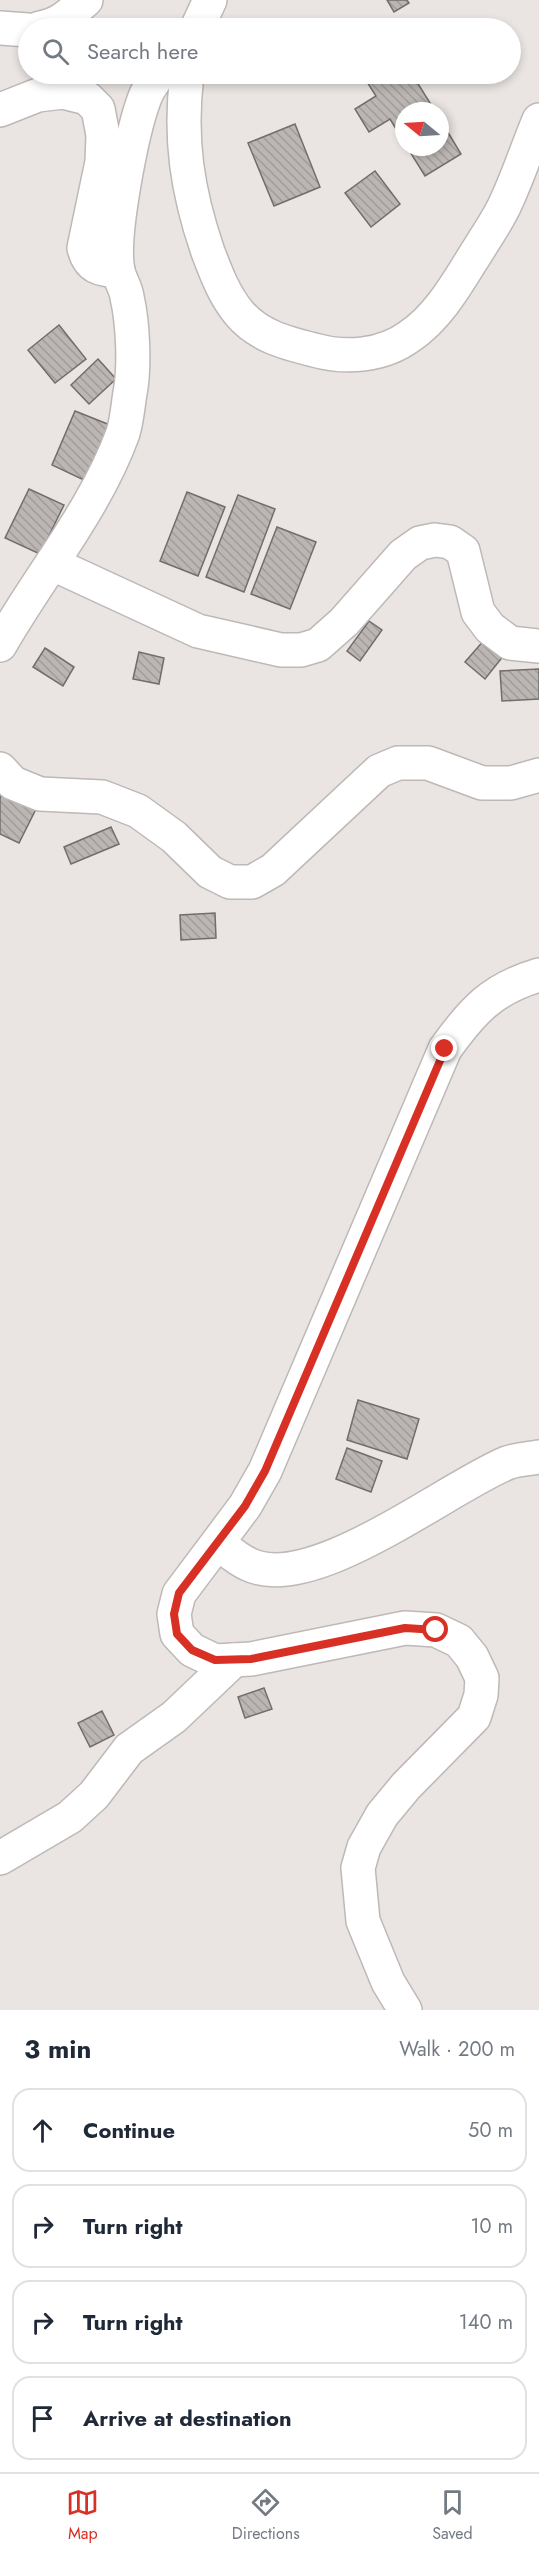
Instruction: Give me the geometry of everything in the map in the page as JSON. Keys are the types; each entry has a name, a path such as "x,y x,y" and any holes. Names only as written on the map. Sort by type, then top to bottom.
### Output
{"street":[{"path":"65,18 86,0"},
{"path":"202,18 210,0"},
{"path":"0,28 18,29"},
{"path":"0,645 23,606 53,564 99,482 123,432 131,389 131,346 127,297 118,271 117,244 135,126 146,94 152,84"},
{"path":"186,84 183,106 184,154 190,194 213,264 226,295 239,314 276,340 342,356 373,352 399,344 426,324 452,290 507,202 539,120"},
{"path":"0,110 38,95 63,92 87,98 98,109 103,135 102,162 84,248 87,261 97,269 118,271"},
{"path":"53,564 198,631 280,650 301,650 318,645 344,622 403,555 420,543 435,540 450,542 463,551 478,612 490,628 510,642 539,646"},
{"path":"0,769 13,783 40,794 102,797 138,811 174,837 210,872 230,882 252,882 273,870 379,771 398,763 428,763 482,783 511,783 539,775"},
{"path":"405,2010 388,1983 363,1921 358,1868 364,1847 382,1815 406,1786 474,1717 481,1695 482,1678 472,1657 459,1641 436,1630 405,1628 251,1659 215,1660 192,1650 177,1634 174,1614 179,1593 245,1506 277,1446 445,1049 467,1017 491,997 514,982 539,975"},
{"path":"218,1543 248,1565 274,1570 295,1569 350,1550 481,1475 510,1462 539,1457"},
{"path":"0,1858 70,1817 94,1795 129,1749 174,1717 234,1660"}],"building":[{"path":"387,0 407,0 409,3 394,12"},
{"path":"368,84 418,84 429,102 395,102 395,127 390,119 369,132 355,109 376,96"},
{"path":"295,124 320,187 274,206 248,143"},
{"path":"449,134 461,154 425,176 413,156 449,156"},
{"path":"375,171 400,204 371,227 345,193"},
{"path":"59,325 86,359 55,383 28,350"},
{"path":"98,359 116,379 89,404 71,385"},
{"path":"75,411 110,425 86,481 52,465"},
{"path":"29,489 64,505 40,554 5,538"},
{"path":"187,492 225,507 198,576 160,561"},
{"path":"238,495 275,509 244,592 206,577"},
{"path":"277,527 316,542 290,609 251,594"},
{"path":"369,621 382,630 360,661 347,651"},
{"path":"485,639 504,655 485,679 465,662"},
{"path":"45,648 74,667 63,686 33,667"},
{"path":"139,652 164,658 159,684 133,679"},
{"path":"539,669 539,699 502,701 500,671"},
{"path":"2,793 36,809 19,843 0,834"},
{"path":"111,827 119,844 71,864 64,847"},
{"path":"215,913 216,938 181,940 180,915"},
{"path":"358,1400 419,1419 407,1459 347,1440"},
{"path":"347,1448 382,1461 371,1492 336,1479"},
{"path":"264,1688 272,1709 245,1718 238,1697"},
{"path":"102,1711 114,1735 90,1747 78,1723"}],"route":[{"path":"436,1630 405,1628 251,1659 215,1660 192,1650 177,1634 174,1614 179,1593 245,1506 281,1438 445,1049"}]}
